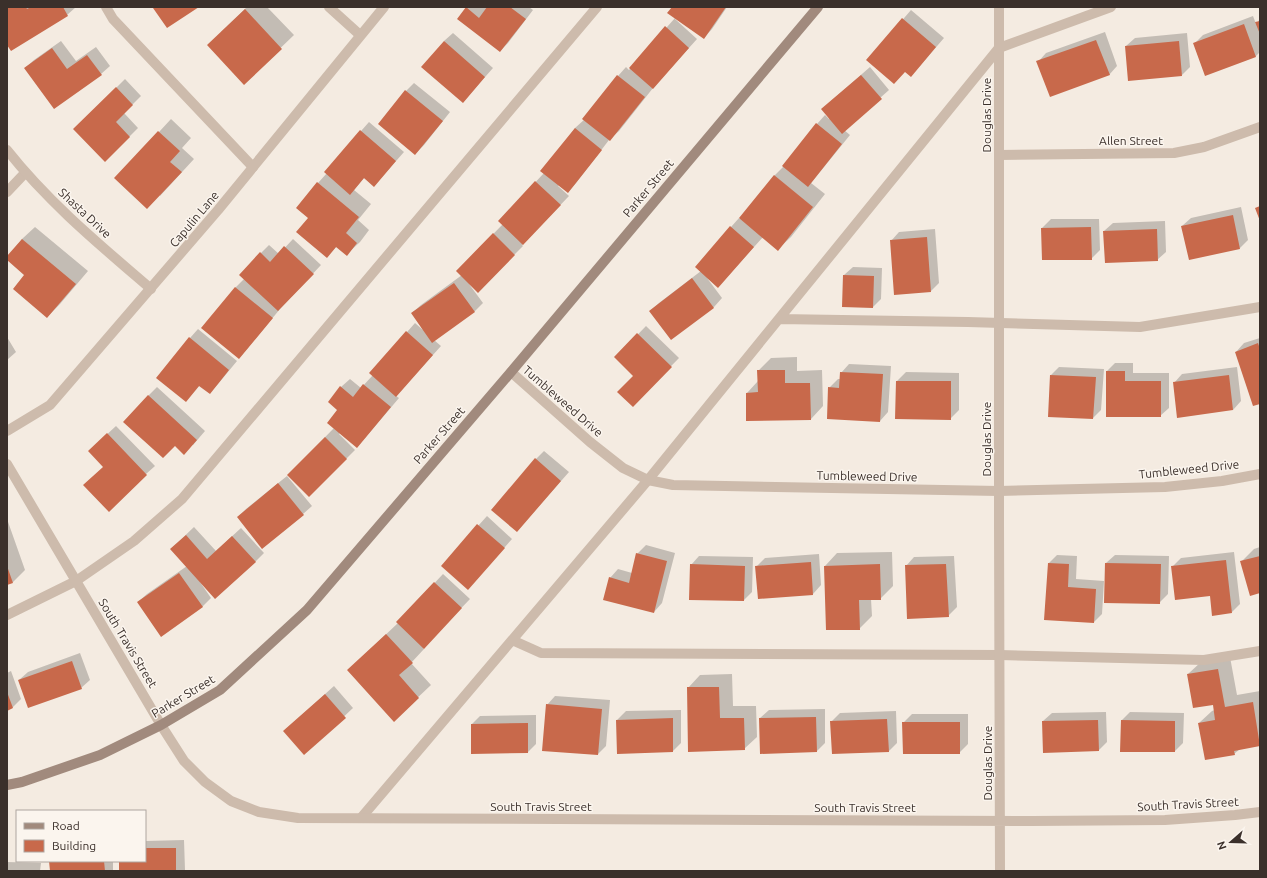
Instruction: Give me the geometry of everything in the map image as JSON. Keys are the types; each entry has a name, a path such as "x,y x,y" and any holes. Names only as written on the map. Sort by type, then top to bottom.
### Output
{"main road":[{"name":"Parker Street","path":"7,785 22,782 100,755 161,725 220,690 307,610 511,372 818,7"}],"street":[{"path":"106,7 113,19 253,167"},
{"path":"329,7 360,35"},
{"name":"Capulin Lane","path":"7,431 50,405 151,289 384,7"},
{"path":"7,615 76,581 134,541 182,499 596,7"},
{"name":"Douglas Drive","path":"999,7 1000,871"},
{"path":"361,818 648,480 999,48 1111,7"},
{"name":"Allen Street","path":"999,155 1174,153 1204,147 1260,127"},
{"name":"Shasta Drive","path":"7,150 25,173 81,230 151,289"},
{"path":"7,192 25,173"},
{"path":"779,320 999,323 1140,327 1260,307"},
{"name":"Tumbleweed Drive","path":"511,372 590,442 623,468 648,480 673,485 999,491 1165,487 1222,481 1260,474"},
{"name":"South Travis Street","path":"7,464 161,725 184,761 205,782 231,802 259,812 298,818 1000,821 1165,820 1260,812"},
{"path":"512,640 541,653 1000,655 1204,660 1260,652"}],"building":[{"path":"7,7 26,7 27,9 31,7 63,7 68,16 11,51 7,45"},
{"path":"199,7 167,28 153,8"},
{"path":"466,7 479,18 487,7 510,7 526,19 500,52 457,19"},
{"path":"672,7 726,7 704,39 667,13"},
{"path":"245,9 282,49 244,85 207,45"},
{"path":"902,18 936,47 911,77 905,72 894,84 866,60"},
{"path":"1260,21 1260,34 1255,22"},
{"path":"1244,24 1256,57 1205,76 1193,43"},
{"path":"665,26 689,48 653,89 629,68"},
{"path":"1096,40 1110,75 1050,97 1036,61"},
{"path":"444,41 485,77 463,103 421,67"},
{"path":"1179,41 1182,76 1128,81 1125,46"},
{"path":"52,48 67,69 87,55 102,75 54,109 24,68"},
{"path":"617,75 645,97 610,141 582,119"},
{"path":"861,75 882,99 842,134 821,109"},
{"path":"116,87 133,105 116,122 130,137 105,162 73,129"},
{"path":"405,90 443,121 415,155 378,124"},
{"path":"816,123 842,144 808,187 782,166"},
{"path":"575,128 602,150 568,193 540,171"},
{"path":"360,130 396,161 374,187 364,178 350,195 324,172"},
{"path":"158,131 180,151 170,162 182,172 147,209 114,178"},
{"path":"774,175 813,207 778,251 739,218"},
{"path":"535,181 561,205 523,245 498,221"},
{"path":"317,182 359,217 346,233 357,243 347,256 336,247 327,258 296,232 308,218 296,208"},
{"path":"1260,206 1260,221 1255,208"},
{"path":"1233,215 1240,249 1189,260 1181,226"},
{"path":"730,226 754,247 718,288 695,267"},
{"path":"1091,227 1092,260 1042,260 1041,228"},
{"path":"1157,229 1158,261 1105,263 1103,231"},
{"path":"493,233 515,255 478,293 456,271"},
{"path":"927,237 931,292 894,295 890,240"},
{"path":"22,239 76,284 47,318 13,289 24,275 7,260 7,256"},
{"path":"284,246 314,274 278,311 239,275 260,252 270,262"},
{"path":"843,275 874,276 873,308 842,307"},
{"path":"692,278 714,308 671,340 649,311"},
{"path":"454,283 475,312 432,343 411,313"},
{"path":"235,287 273,318 239,359 201,328"},
{"path":"406,331 433,355 396,397 369,373"},
{"path":"637,333 672,367 633,407 617,392 633,376 614,357"},
{"path":"189,337 229,370 210,394 199,386 186,402 156,378"},
{"path":"1258,343 1260,349 1260,404 1253,406 1235,352"},
{"path":"757,370 785,370 785,383 810,383 811,420 746,421 746,393 758,392"},
{"path":"1106,371 1125,371 1125,381 1161,381 1161,417 1106,417"},
{"path":"840,372 883,374 880,422 827,419 828,387 839,388"},
{"path":"1050,375 1096,377 1093,419 1048,417"},
{"path":"1229,375 1233,410 1177,418 1173,382"},
{"path":"896,381 951,381 951,420 895,419"},
{"path":"363,384 391,407 357,448 327,423 337,410 328,402 340,386 353,397"},
{"path":"148,395 197,440 184,455 175,446 163,458 123,422"},
{"path":"107,433 147,475 109,512 83,485 103,467 88,451"},
{"path":"325,437 347,459 309,497 287,475"},
{"path":"535,458 561,481 517,532 491,510"},
{"path":"278,483 304,515 262,549 237,517"},
{"path":"477,524 505,548 468,590 441,566"},
{"path":"186,535 207,559 232,536 256,562 215,599 170,549"},
{"path":"636,553 667,561 654,613 603,600 609,577 629,583"},
{"path":"1260,556 1260,593 1250,596 1240,561"},
{"path":"1226,560 1232,613 1212,616 1210,596 1175,600 1171,566"},
{"path":"811,562 813,595 758,599 755,566"},
{"path":"1048,563 1069,564 1068,587 1096,589 1094,623 1044,620"},
{"path":"1105,563 1161,564 1160,604 1104,603"},
{"path":"690,564 745,566 744,601 689,600"},
{"path":"880,564 881,600 859,600 860,630 826,630 824,566"},
{"path":"946,564 949,617 907,619 905,565"},
{"path":"7,566 13,583 7,585"},
{"path":"179,573 203,607 161,637 137,602"},
{"path":"434,582 462,608 424,649 396,622"},
{"path":"386,634 413,663 399,675 419,698 394,722 347,670"},
{"path":"72,661 82,689 28,708 18,680"},
{"path":"1218,669 1225,707 1253,702 1260,746 1234,751 1235,755 1205,760 1198,723 1215,720 1213,705 1193,708 1187,674"},
{"path":"687,687 719,687 720,718 744,718 745,750 688,752"},
{"path":"7,692 13,708 7,711"},
{"path":"325,694 346,718 304,755 283,731"},
{"path":"546,704 602,709 598,755 542,751"},
{"path":"816,717 817,752 760,754 759,718"},
{"path":"673,718 673,752 617,754 616,720"},
{"path":"887,719 889,752 832,754 830,721"},
{"path":"1098,720 1099,751 1043,753 1042,721"},
{"path":"1121,720 1175,721 1175,752 1120,752"},
{"path":"902,722 960,722 960,754 903,754"},
{"path":"528,723 528,753 471,754 471,724"},
{"path":"146,848 176,848 176,871 119,871 119,862 146,862"},
{"path":"49,862 104,862 105,871 50,871"}]}
